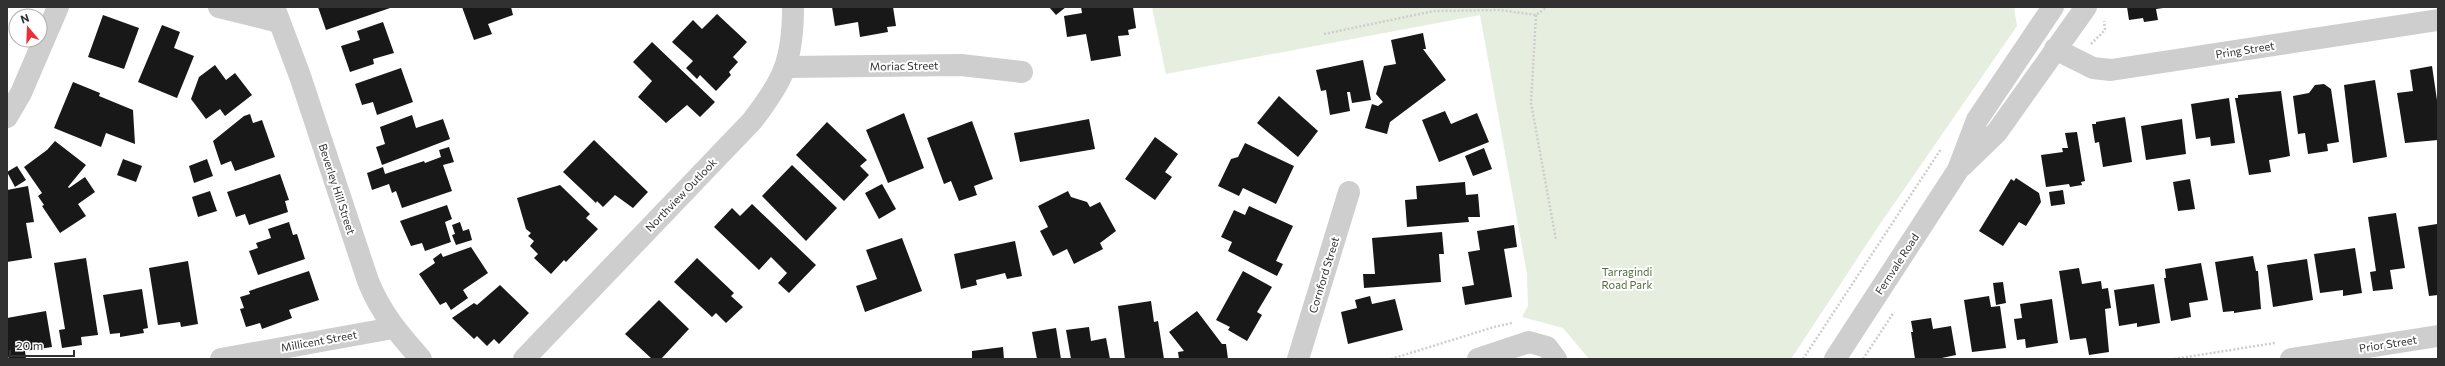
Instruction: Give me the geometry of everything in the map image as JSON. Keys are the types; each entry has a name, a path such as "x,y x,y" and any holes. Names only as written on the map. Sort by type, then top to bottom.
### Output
{"street":[{"path":"7,117 21,93 58,7"},
{"path":"219,7 276,14"},
{"name":"Northview Outlook","path":"524,359 752,121 772,96 786,67 793,40 793,7"},
{"name":"Fernvale Road","path":"1835,359 1958,170 1977,120 2052,7"},
{"name":"Fernvale Road","path":"1958,170 1997,132 2086,7"},
{"name":"Beverley Hill Street","path":"276,14 300,76 368,281 378,306 393,328 421,359"},
{"name":"Pring Street","path":"2055,49 2093,68 2112,70 2438,20"},
{"name":"Moriac Street","path":"786,67 961,65 1022,72"},
{"name":"Cornford Street","path":"1298,359 1349,192"},
{"name":"Millicent Street","path":"221,359 393,328"},
{"name":"Prior Street","path":"2291,359 2438,336"},
{"path":"1478,359 1529,342 1547,347 1556,359"}],"path":[{"path":"1324,34 1434,11 1500,10 1536,15 1547,7"},
{"path":"1536,15 1531,103 1556,240"},
{"path":"1804,359 1943,147"},
{"path":"1864,359 1898,306"}],"green space":[{"name":"Tarragindi Road Park","path":"1152,7 2014,7 2017,26 1880,224 1791,359 1589,359 1563,328 1522,317 1528,306 1527,274 1480,15 1166,74"}],"building":[{"path":"318,7 393,7 326,30"},
{"path":"462,7 511,7 513,15 488,24 492,34 474,40"},
{"path":"832,7 893,7 896,26 887,27 888,32 860,37 858,22 835,26"},
{"path":"1049,7 1066,7 1056,15"},
{"path":"1081,7 1133,7 1136,28 1128,30 1129,35 1118,36 1121,56 1091,61 1086,34 1067,37 1064,16 1082,13"},
{"path":"2127,7 2163,8 2156,9 2158,20 2144,22 2143,18 2129,20"},
{"path":"717,14 747,42 733,57 738,62 729,72 731,75 716,91 700,75 697,79 686,68 693,61 672,42 693,20 702,29"},
{"path":"103,15 139,28 124,69 88,57"},
{"path":"383,22 394,53 373,59 374,64 350,72 341,46 360,40 357,31"},
{"path":"162,25 180,32 174,48 194,56 177,98 138,82"},
{"path":"1423,33 1426,49 1423,49 1446,80 1390,122 1387,134 1365,128 1372,104 1378,106 1383,102 1376,94 1384,66 1396,64 1391,40"},
{"path":"652,42 715,102 700,117 687,105 666,123 638,97 652,81 633,62"},
{"path":"1363,60 1371,100 1352,103 1350,92 1347,92 1350,111 1330,115 1326,90 1321,91 1316,70"},
{"path":"215,65 226,80 235,73 252,95 225,116 220,109 206,119 191,99 199,77"},
{"path":"2432,66 2438,107 2438,140 2405,143 2397,93 2413,91 2410,70"},
{"path":"401,68 413,102 377,115 373,102 362,105 355,84"},
{"path":"2375,80 2387,157 2353,163 2344,85"},
{"path":"73,82 100,93 99,96 133,110 135,144 106,133 101,147 54,128"},
{"path":"2324,84 2331,89 2339,142 2327,144 2328,151 2308,154 2305,133 2298,134 2293,96 2309,93 2315,85"},
{"path":"2281,91 2290,156 2269,160 2271,172 2249,175 2235,98 2238,98 2238,95"},
{"path":"1279,96 1318,131 1298,157 1257,123"},
{"path":"2229,98 2235,143 2211,146 2210,137 2196,139 2191,104"},
{"path":"1445,111 1451,124 1477,113 1489,142 1439,162 1422,120"},
{"path":"904,113 924,168 888,183 866,130"},
{"path":"250,114 253,123 262,120 275,157 235,171 231,161 221,165 213,141 244,116"},
{"path":"412,115 416,128 443,119 450,139 382,165 376,147 385,144 380,127"},
{"path":"2125,117 2132,162 2103,167 2099,142 2095,143 2092,124"},
{"path":"1089,119 1095,149 1020,162 1014,133"},
{"path":"2182,119 2186,154 2146,160 2141,126"},
{"path":"972,121 993,179 974,186 977,195 959,201 951,181 944,184 927,138"},
{"path":"827,122 867,160 860,166 869,175 844,201 796,155"},
{"path":"2077,132 2085,181 2081,182 2082,185 2070,187 2069,184 2046,187 2041,155 2063,152 2062,148 2068,148 2065,133"},
{"path":"1155,137 1178,154 1165,172 1172,177 1155,200 1125,179"},
{"path":"594,140 648,192 633,208 615,195 603,207 597,201 596,203 563,172"},
{"path":"55,141 86,165 68,187 69,188 85,177 95,192 78,204 86,216 60,233 42,206 44,205 38,196 42,193 24,167 47,150"},
{"path":"1245,143 1294,166 1276,204 1243,188 1239,196 1218,186 1231,159 1238,157"},
{"path":"449,147 454,162 443,165 452,191 402,208 396,191 392,193 389,184 372,190 367,173 383,167 385,174 424,161 425,163 441,157 439,150"},
{"path":"1484,148 1492,169 1473,176 1465,156"},
{"path":"123,159 142,166 136,182 117,175"},
{"path":"207,159 213,176 194,183 189,166"},
{"path":"792,165 837,208 806,241 762,196"},
{"path":"17,166 26,180 15,187 7,172"},
{"path":"280,174 289,200 285,201 288,212 249,225 245,214 236,217 227,192"},
{"path":"2016,178 2039,193 2041,202 2026,226 2019,222 2003,246 1979,231 2011,179 2014,181"},
{"path":"2190,179 2195,209 2178,211 2173,182"},
{"path":"1465,182 1466,195 1478,194 1480,217 1468,217 1469,222 1407,227 1405,200 1417,199 1416,186"},
{"path":"882,184 896,209 879,219 865,193"},
{"path":"560,185 590,214 586,218 598,229 566,262 564,260 551,274 534,258 538,254 530,246 534,241 528,236 531,233 526,229 517,198"},
{"path":"28,186 34,222 26,223 32,258 7,262 7,190"},
{"path":"2063,190 2065,204 2051,206 2049,192"},
{"path":"210,191 217,211 198,217 192,197"},
{"path":"1068,191 1071,197 1087,202 1090,207 1100,202 1116,231 1100,243 1103,249 1074,264 1067,249 1053,256 1040,231 1048,227 1038,206"},
{"path":"752,204 816,265 789,293 778,283 787,273 771,257 759,270 714,227 732,208 740,216"},
{"path":"447,205 452,219 445,222 451,242 425,251 422,243 411,246 400,221"},
{"path":"1249,206 1293,226 1276,261 1283,264 1277,276 1228,251 1232,242 1221,237 1234,210 1245,215"},
{"path":"2396,213 2405,268 2390,270 2393,289 2373,291 2370,272 2376,271 2368,217"},
{"path":"289,222 293,235 297,234 305,259 258,275 249,251 258,248 256,243 271,238 268,229"},
{"path":"460,222 463,231 469,229 472,240 456,245 452,235 455,234 452,225"},
{"path":"2437,224 2438,295 2429,296 2418,227"},
{"path":"1514,225 1517,247 1504,249 1512,297 1465,305 1462,287 1474,285 1468,252 1480,250 1477,231"},
{"path":"1442,232 1444,254 1439,254 1441,282 1364,288 1363,274 1375,274 1372,238"},
{"path":"902,238 922,291 865,312 856,286 877,279 866,250"},
{"path":"1015,241 1022,276 1007,279 1005,273 976,280 977,285 961,289 954,254"},
{"path":"471,247 488,273 463,290 468,298 451,310 446,302 440,305 419,274 435,263 433,259 441,253 443,257"},
{"path":"2355,248 2362,293 2343,296 2343,290 2320,293 2314,254"},
{"path":"2253,256 2256,271 2258,271 2261,309 2234,313 2234,311 2223,312 2215,262"},
{"path":"86,258 98,335 81,337 82,345 62,348 59,330 65,329 54,263"},
{"path":"697,258 734,293 731,296 743,307 726,323 716,313 712,317 674,282"},
{"path":"2307,259 2313,300 2273,307 2267,265"},
{"path":"188,261 198,324 181,327 180,322 158,325 149,268"},
{"path":"2201,263 2208,300 2189,303 2191,317 2171,321 2164,278 2166,278 2165,269"},
{"path":"2079,268 2082,284 2101,281 2102,289 2108,288 2111,308 2105,309 2109,352 2089,355 2086,338 2070,340 2059,271"},
{"path":"309,271 319,300 289,310 292,318 262,329 260,323 246,327 240,309 244,308 240,297 250,294 249,291"},
{"path":"1243,271 1272,287 1257,312 1262,315 1247,341 1228,330 1230,327 1216,320"},
{"path":"2003,282 2006,303 1996,305 1993,283"},
{"path":"2154,284 2160,323 2137,327 2137,323 2119,326 2114,290"},
{"path":"500,285 529,313 499,344 494,339 487,346 477,336 474,339 452,318 474,303 477,305"},
{"path":"142,289 148,328 143,329 144,333 120,337 120,333 110,334 103,295"},
{"path":"1370,296 1372,304 1395,299 1403,330 1348,344 1341,312 1357,308 1355,300"},
{"path":"1989,296 1991,307 2000,306 2006,348 1972,352 1964,300"},
{"path":"2052,299 2058,343 2026,348 2025,339 2017,340 2014,319 2022,318 2020,304"},
{"path":"659,300 689,329 661,359 652,359 625,334"},
{"path":"1151,301 1154,322 1158,321 1164,359 1125,359 1118,306"},
{"path":"46,311 52,347 25,351 26,359 9,359 7,354 7,318"},
{"path":"1197,311 1222,344 1226,344 1228,359 1179,359 1178,352 1184,351 1169,332"},
{"path":"1931,318 1933,329 1951,326 1956,355 1937,359 1915,359 1911,321"},
{"path":"1089,327 1091,341 1106,338 1110,359 1071,359 1066,330"},
{"path":"1056,328 1061,359 1037,359 1032,332"},
{"path":"1003,347 1004,359 972,359 972,351"}]}
